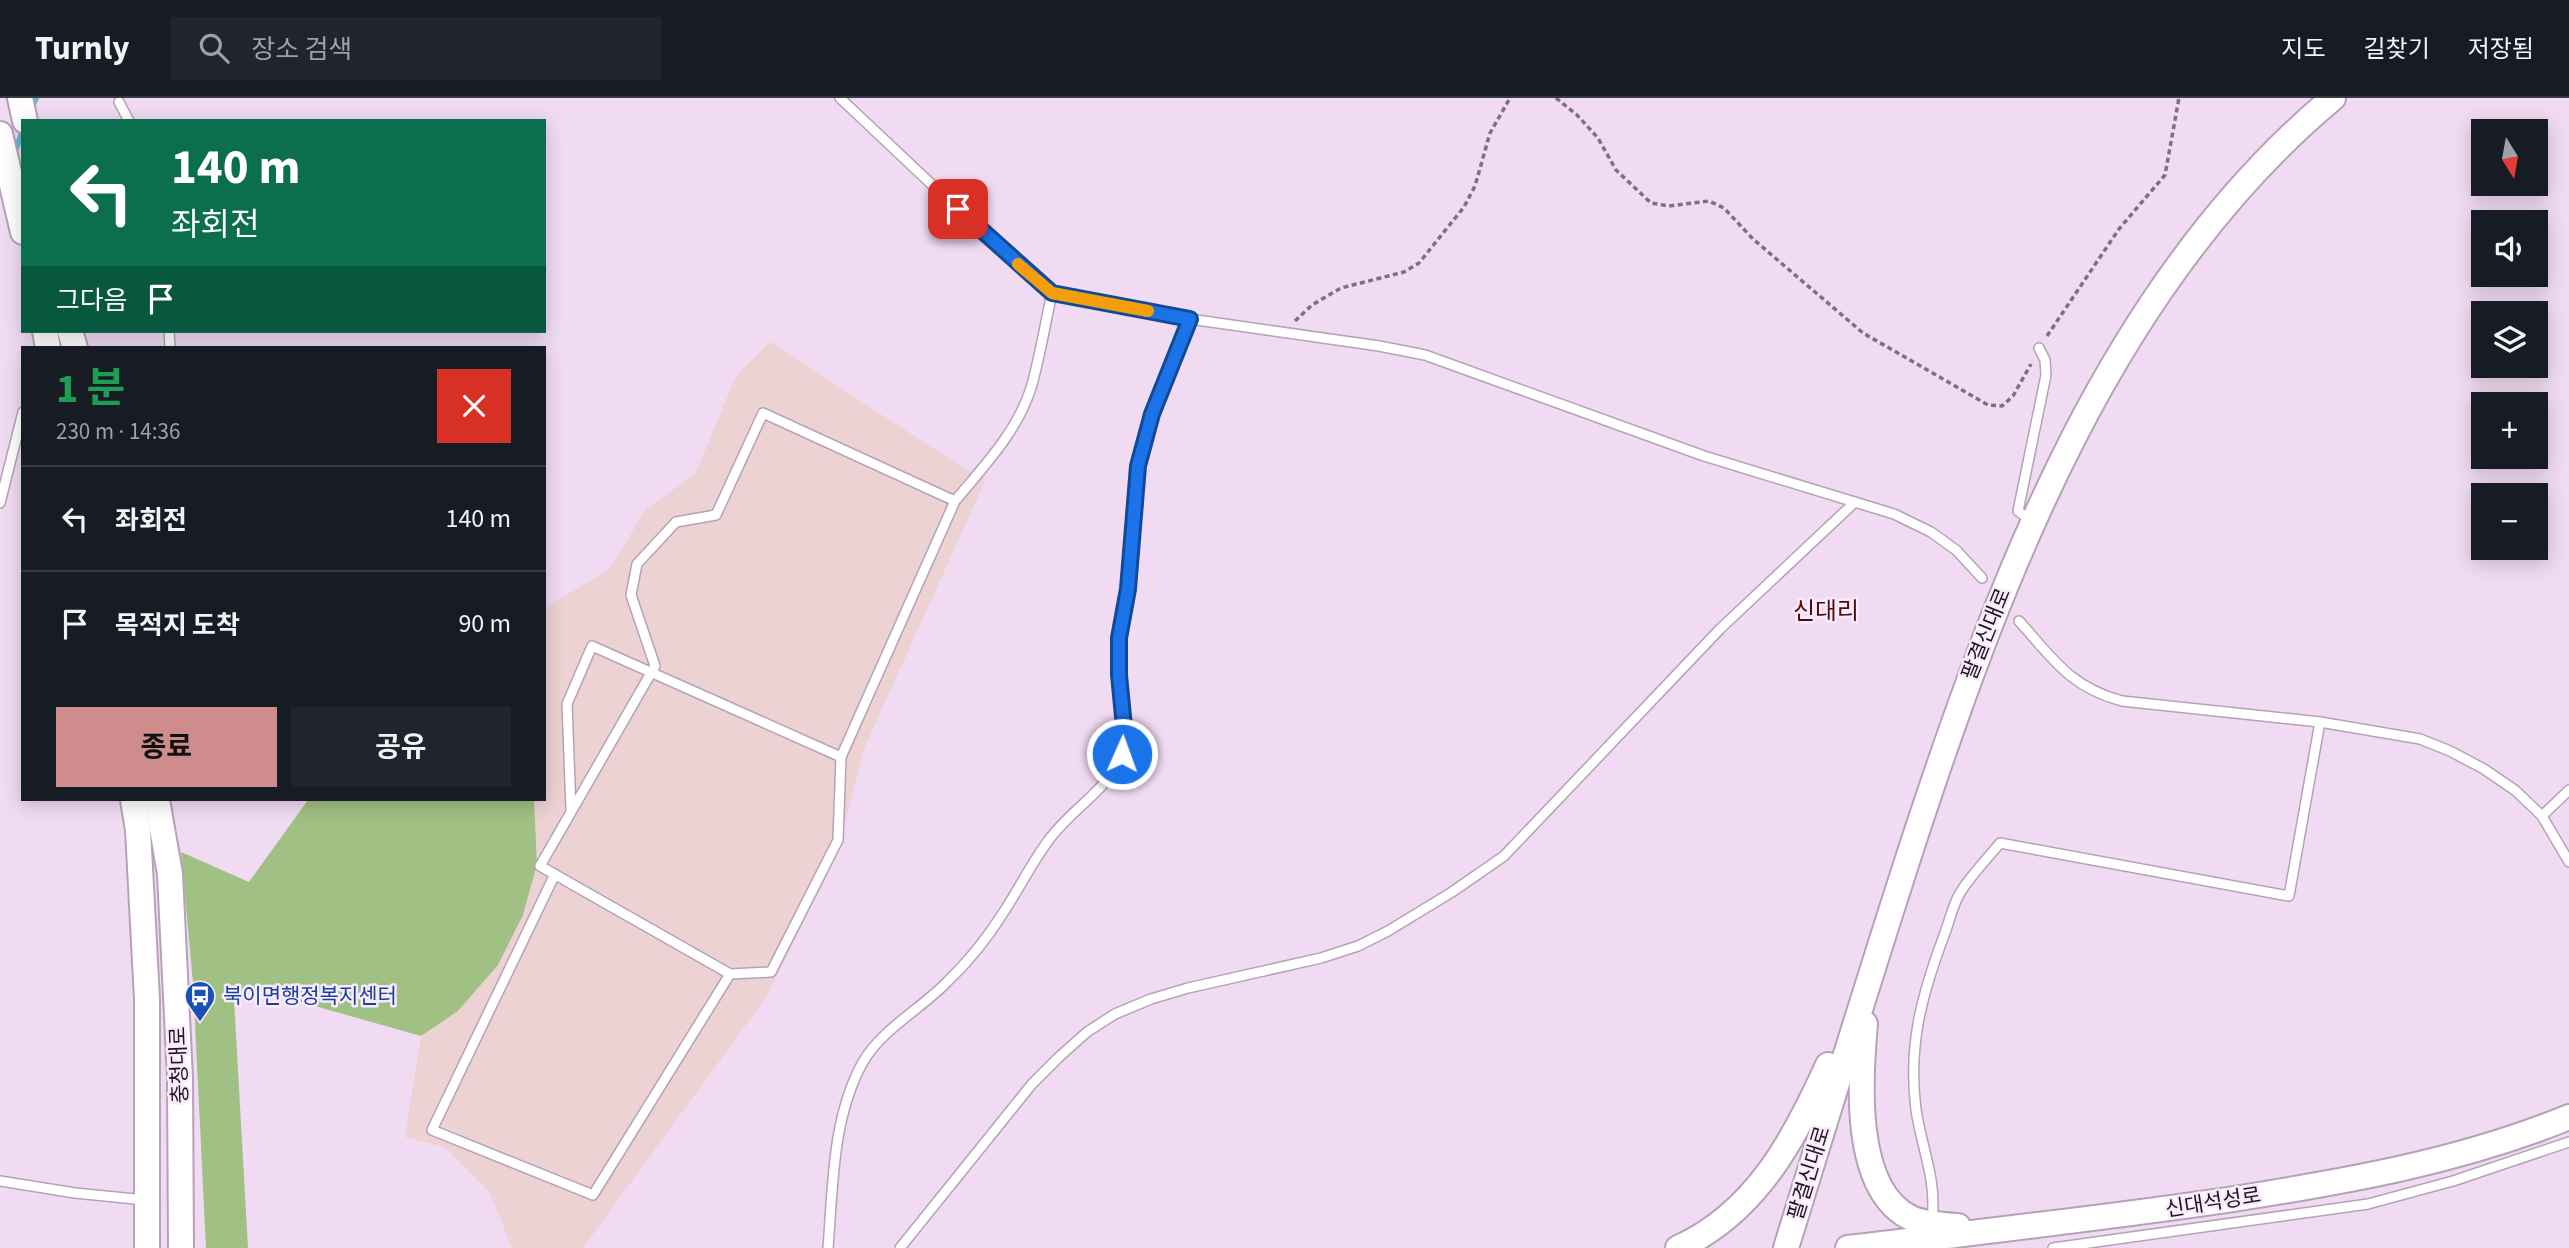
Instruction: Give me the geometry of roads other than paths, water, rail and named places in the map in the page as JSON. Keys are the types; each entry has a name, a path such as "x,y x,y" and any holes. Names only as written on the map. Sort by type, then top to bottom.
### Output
{"main road":[{"path":"20,98 25,119"},
{"name":"팔결신대로","path":"1786,1248 1870,975 1959,702 2032,522 2075,434 2156,296 2203,234 2264,162 2333,98"},
{"path":"0,134 21,223"},
{"name":"충청대로","path":"133,801 138,830 147,999 148,1248"},
{"name":"충청대로","path":"157,801 170,874 180,1078 181,1248"},
{"path":"1870,975 1863,1052 1863,1102 1866,1139 1875,1179 1891,1203 1911,1218 1993,1230"},
{"path":"1678,1248 1726,1220 1754,1192 1780,1158 1807,1111 1870,975"},
{"name":"신대석성로","path":"1848,1248 2139,1213 2307,1188 2400,1170 2487,1146 2569,1117"},
{"path":"182,1201 187,1240 191,1248"}],"lane":[{"path":"840,98 1052,293 1190,319 1425,355 1704,456 1894,514 1931,532 1956,550 1982,578"},
{"path":"118,99 128,119"},
{"path":"955,501 763,413 716,514 676,522 637,564 631,595 655,666 540,866 730,974 771,972 838,840 841,757 955,501 995,453 1015,423 1030,390 1052,293"},
{"path":"828,1248 836,1153 853,1083 864,1060 883,1038 946,984 972,955 1003,914 1049,839 1106,779 1122,754 1125,737 1119,675 1119,638 1128,589 1138,466 1145,433 1190,319"},
{"path":"2032,522 2018,511 2046,375 2045,360 2039,348"},
{"path":"0,503 21,420"},
{"path":"900,1248 1032,1084 1059,1057 1115,1014 1188,988 1321,958 1358,946 1452,892 1504,856 1720,629 1855,502"},
{"path":"2018,621 2075,681 2101,695 2122,701 2320,722 2420,739 2450,751 2484,769 2516,791 2542,816 2569,862"},
{"path":"571,812 566,704 592,646 841,757"},
{"path":"1931,1222 1934,1199 1932,1177 1917,1112 1913,1071 1916,1023 1928,980 1959,894 2000,843 2289,896 2320,722"},
{"path":"2542,816 2569,790"},
{"path":"555,874 432,1130 593,1195 730,974"},
{"path":"2053,1248 2368,1204 2454,1181 2569,1142"},
{"path":"0,1181 75,1194 147,1200"}],"waterway":[{"path":"31,109 36,98"},
{"path":"14,153 21,136"}],"place":[{"name":"북이면행정복지센터","path":"200,1023"}],"district":[{"name":"신대리","path":"1826,611"}]}
